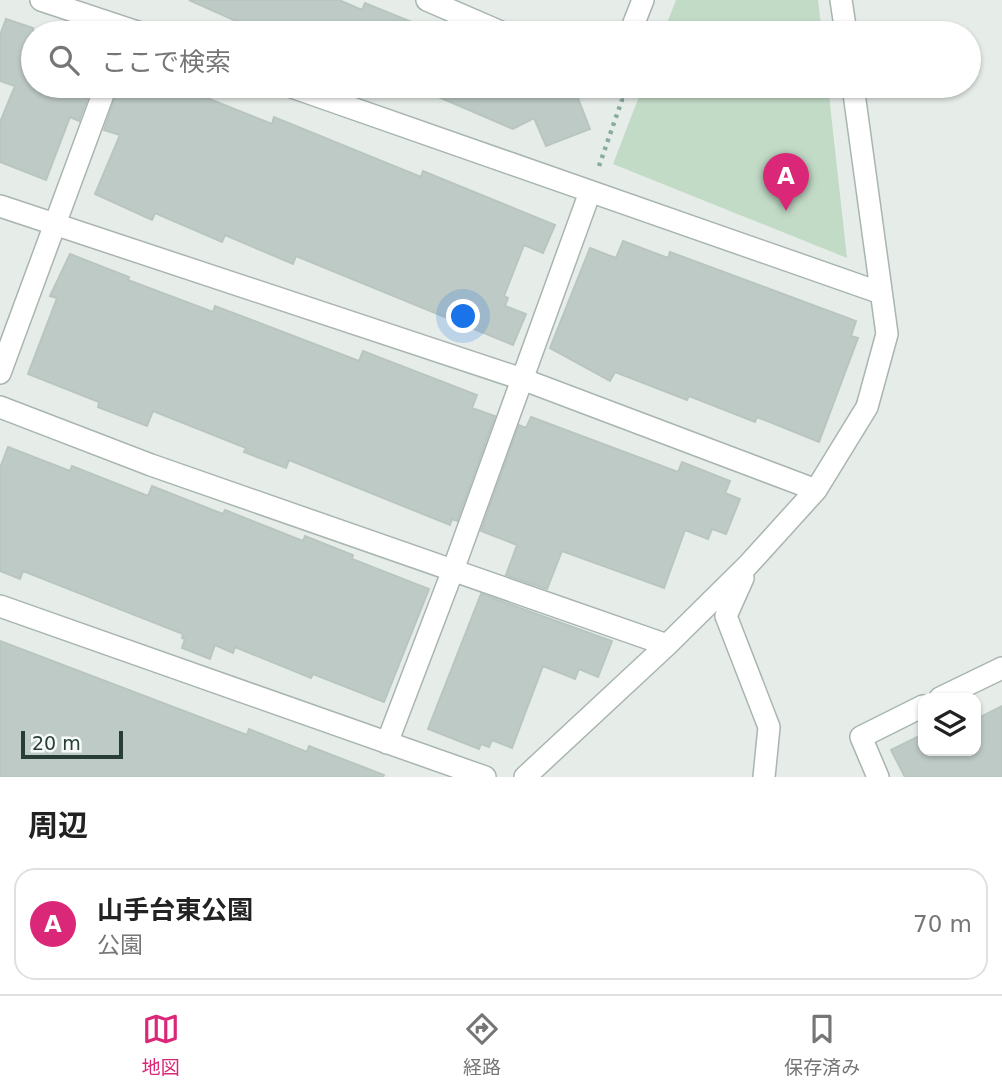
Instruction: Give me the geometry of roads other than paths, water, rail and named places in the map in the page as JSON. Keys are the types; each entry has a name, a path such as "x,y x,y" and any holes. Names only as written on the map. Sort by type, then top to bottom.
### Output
{"street":[{"path":"41,0 100,21"},
{"path":"426,0 475,21"},
{"path":"635,21 643,0"},
{"path":"841,0 844,21"},
{"path":"0,373 102,98"},
{"path":"323,98 881,293"},
{"path":"525,777 667,645 748,565 816,490 867,407 887,334 855,98"},
{"path":"387,743 453,570 590,192"},
{"path":"0,206 522,379 816,490"},
{"path":"0,407 151,465 667,645"},
{"path":"748,565 726,616 769,727 764,777"},
{"path":"0,606 485,777"},
{"path":"950,693 1002,668"},
{"path":"878,777 861,737 918,708"}],"place":[{"name":"山手台東公園","path":"786,211"}]}
